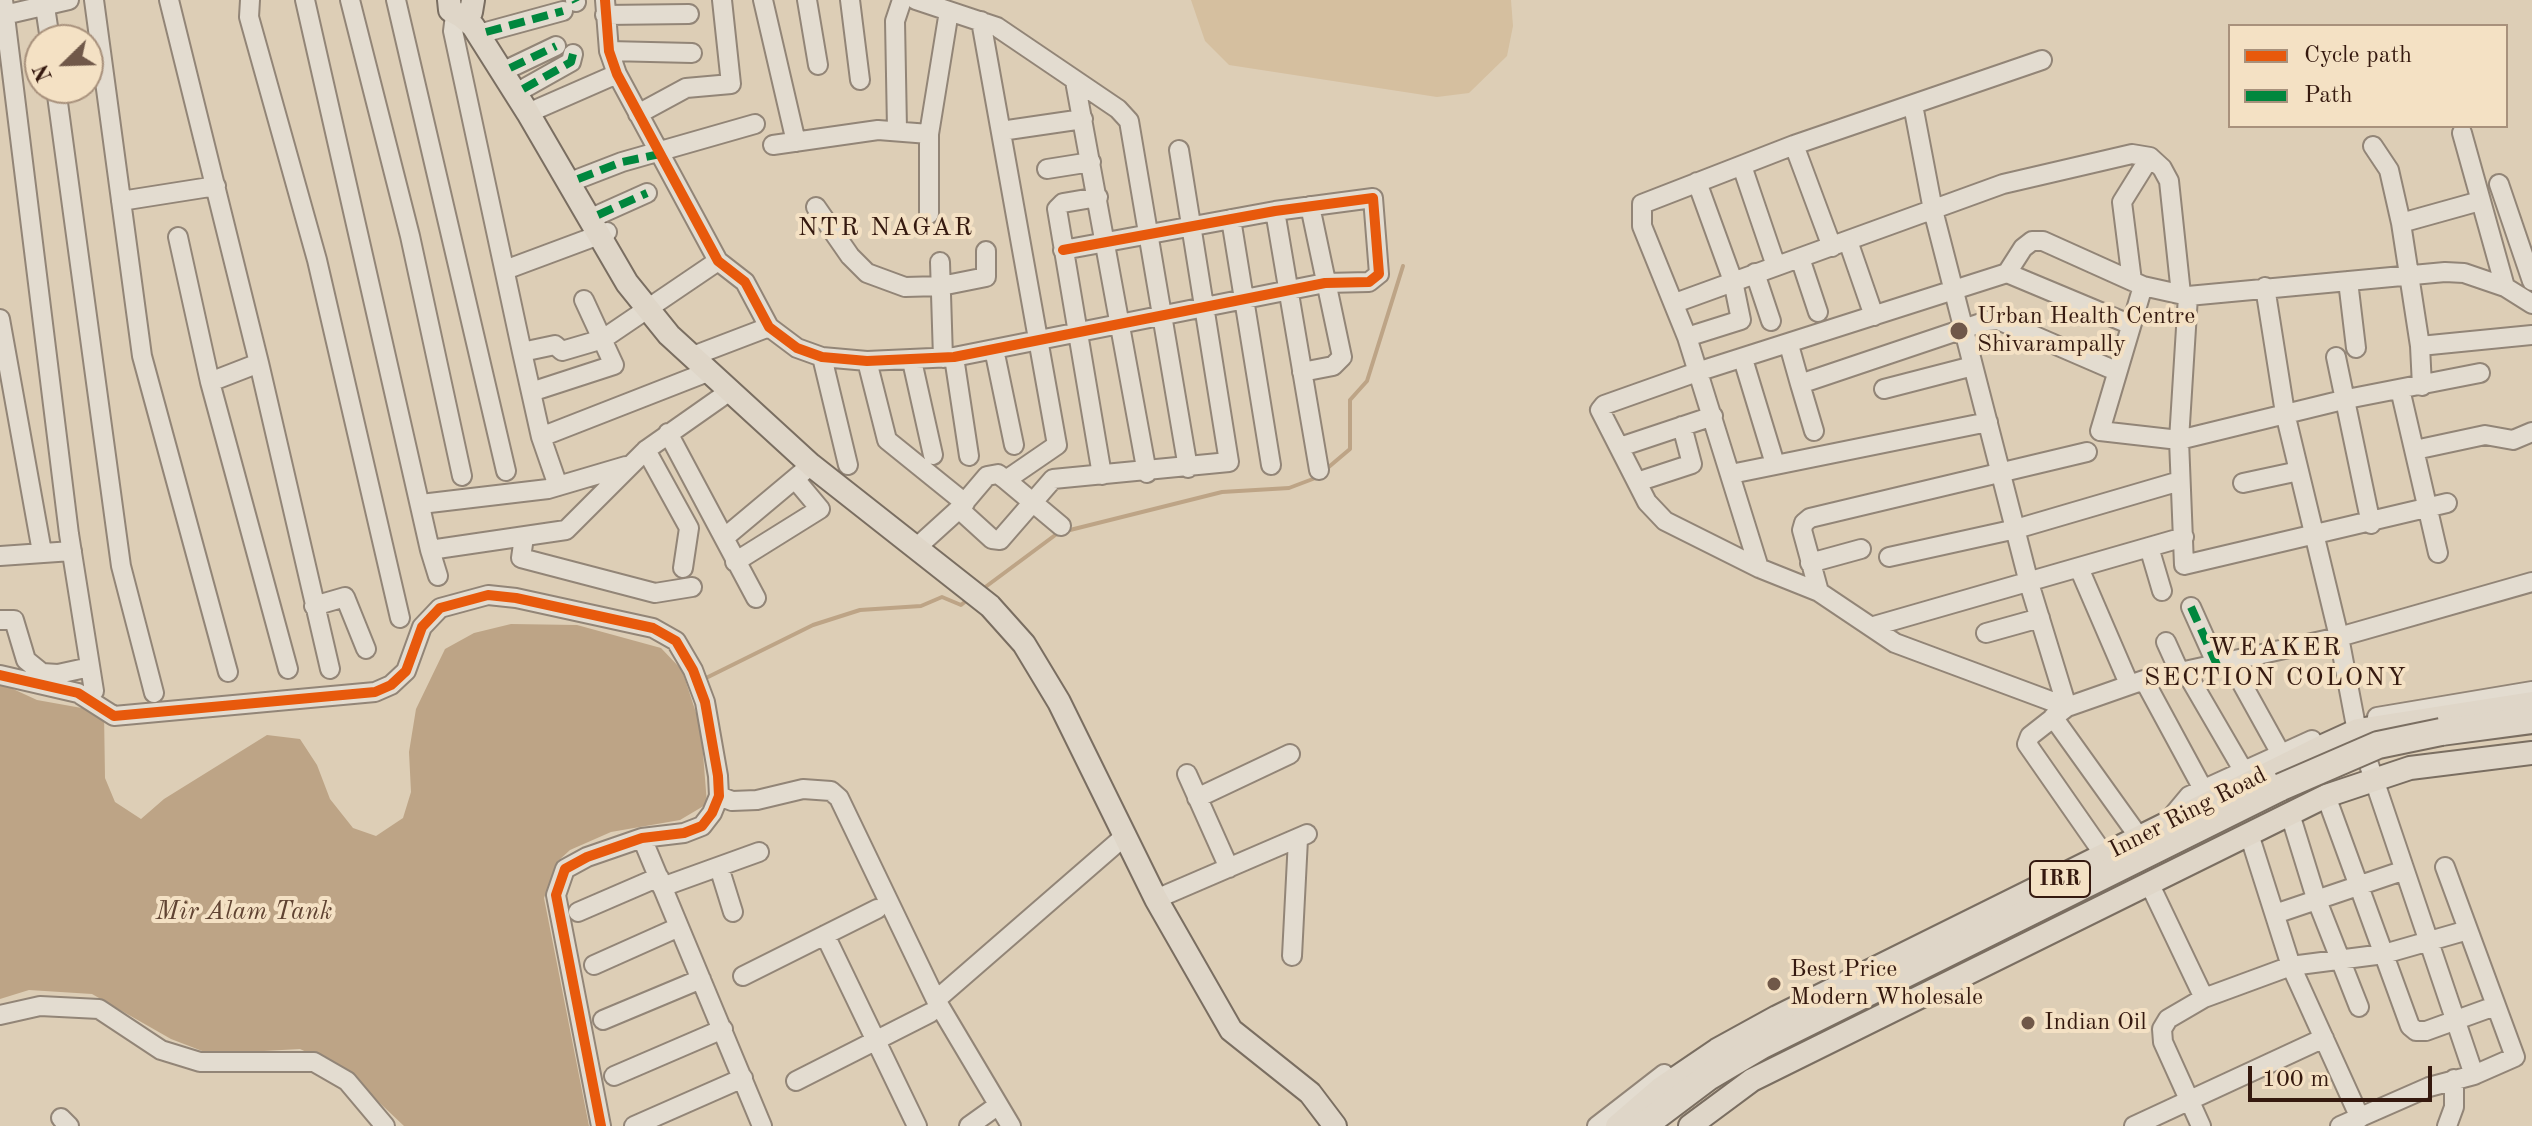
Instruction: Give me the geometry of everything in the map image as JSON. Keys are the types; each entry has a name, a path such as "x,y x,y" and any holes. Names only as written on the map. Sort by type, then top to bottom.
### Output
{"highway":[{"path":"1643,1126 1708,1077 1762,1045 2315,771 2408,737 2532,720"},
{"path":"1666,1126 1769,1059 2321,785 2410,753 2532,736"}],"main road":[{"path":"462,8 486,32 510,68 651,308 803,472 916,548 990,606 1024,644 1059,702 1156,899 1231,1030 1310,1093 1335,1126"},
{"path":"462,8 578,179 601,227"},
{"name":"Inner Ring Road","path":"1617,1126 1661,1088 1717,1050 1777,1017 2105,856 2357,726 2532,703"},
{"name":"Inner Ring Road","path":"1690,1126 1752,1080 2326,796 2410,768 2532,753"}],"street":[{"path":"69,0 3,11 72,551 94,691"},
{"path":"94,0 142,356 228,672"},
{"path":"169,0 259,363 330,669"},
{"path":"250,0 249,17 317,260 400,618"},
{"path":"305,0 438,576"},
{"path":"350,0 410,236 462,476"},
{"path":"396,0 506,471"},
{"path":"722,0 731,84 737,103"},
{"path":"763,0 796,142"},
{"path":"807,0 818,65"},
{"path":"850,0 860,80"},
{"path":"897,129 895,21 902,0"},
{"path":"916,0 997,27 1129,121 1188,468"},
{"path":"45,3 48,24"},
{"path":"486,32 571,4"},
{"path":"689,14 605,7 609,51 617,74 718,261 745,282 769,327 797,348 822,357 867,361 948,358 1288,293 1325,283 1369,282 1379,274 1373,198 1275,211 1063,250"},
{"path":"462,8 453,31 541,437 558,486"},
{"path":"929,214 929,134 949,11"},
{"path":"981,21 1057,445 1006,480"},
{"path":"510,68 565,50 571,62 529,103"},
{"path":"609,51 692,53"},
{"path":"1759,568 1687,337 1642,226 1640,210 1649,200 1794,145 2042,60"},
{"path":"529,103 617,74"},
{"path":"1075,81 1147,473"},
{"path":"638,114 686,88 731,84"},
{"path":"58,104 121,566 154,693"},
{"path":"1913,105 1933,210 2040,618 2060,712 2139,837"},
{"path":"1001,131 1083,119"},
{"path":"578,179 622,162 660,154 755,124"},
{"path":"773,145 897,129 929,134"},
{"path":"2462,133 2505,287"},
{"path":"1794,145 1874,316"},
{"path":"2373,146 2389,170 2401,223 2412,277 2422,386"},
{"path":"867,361 887,440 962,506 992,539 1000,540 1053,479 1072,475 1147,473 1229,462 1179,150"},
{"path":"1675,303 2003,184 2109,158 2132,154 2150,157 2162,168 2169,181 2184,295 2179,440 2184,565 2371,524 2447,503"},
{"path":"2150,157 2122,202 2137,284 2100,431 2179,440 2347,399 2480,373"},
{"path":"1047,169 1091,162"},
{"path":"1742,166 1776,266"},
{"path":"1687,337 1741,320 1733,281 1697,182"},
{"path":"2499,184 2532,281"},
{"path":"121,201 216,186"},
{"path":"505,270 601,227 647,193"},
{"path":"1098,197 1059,204 1063,250 1102,475"},
{"path":"2401,223 2480,201"},
{"path":"1302,372 1333,366 1342,357 1310,206"},
{"path":"816,207 850,256 867,273 905,287 941,286 986,277 986,251"},
{"path":"1275,211 1319,470"},
{"path":"1231,219 1271,465"},
{"path":"178,237 210,382 288,669"},
{"path":"2007,273 2023,248 2032,241 2043,241 2137,284 2184,295 2464,273 2505,287 2532,304"},
{"path":"1800,258 1818,312"},
{"path":"522,352 555,345 562,351 603,339 718,261"},
{"path":"940,262 948,358 969,456"},
{"path":"1755,273 1771,321"},
{"path":"2060,712 1895,643 1874,626 1819,592 1759,568 1655,514 1601,417 1604,405 1697,372 2007,273 2129,324"},
{"path":"2348,281 2356,348"},
{"path":"2265,287 2285,413 2371,779 2474,1075"},
{"path":"531,392 614,365 584,300"},
{"path":"0,319 42,552"},
{"path":"1800,384 1987,321 1998,320 2116,371"},
{"path":"541,437 702,363 769,327"},
{"path":"2420,346 2532,335"},
{"path":"1789,345 1814,431"},
{"path":"994,349 1014,445"},
{"path":"822,357 848,465"},
{"path":"2336,357 2371,524"},
{"path":"1743,359 1775,464"},
{"path":"912,361 933,455"},
{"path":"210,382 259,363"},
{"path":"1884,389 1973,366"},
{"path":"2400,389 2438,553"},
{"path":"430,550 566,530 646,450 730,391"},
{"path":"1620,447 1713,416"},
{"path":"1731,474 1988,422"},
{"path":"1637,482 1692,464 1682,426"},
{"path":"2415,450 2485,435 2513,440 2532,432"},
{"path":"668,433 756,598"},
{"path":"646,450 689,528 683,568"},
{"path":"1819,592 1802,530 1810,518 2003,475 2087,452"},
{"path":"421,504 558,486 630,464"},
{"path":"2243,483 2299,471"},
{"path":"724,538 803,472 820,509 735,562"},
{"path":"916,548 962,506 987,476 998,474 1061,526"},
{"path":"1889,557 2016,529 2180,481"},
{"path":"524,537 521,558 655,593 692,587"},
{"path":"1874,626 2184,537"},
{"path":"2149,547 2162,591"},
{"path":"1810,563 1861,549"},
{"path":"0,556 72,551"},
{"path":"2079,568 2136,682 2203,789"},
{"path":"2105,856 2030,752 2030,736 2060,712 2136,682 2339,637 2532,582"},
{"path":"0,675 78,693 114,716 375,692 391,685 406,671 422,627 440,608 488,595 516,598 653,628 676,641 698,682 719,796 702,826 684,833 642,838 587,857 565,869 556,895 601,1126"},
{"path":"314,606 345,597 366,649"},
{"path":"2191,607 2223,664 2281,754"},
{"path":"1986,633 2040,618"},
{"path":"0,620 16,622 26,660 42,673 58,674 90,667"},
{"path":"2166,642 2243,770"},
{"path":"2166,824 2189,796 2281,754 2357,726 2532,691"},
{"path":"1197,798 1290,754"},
{"path":"1187,774 1229,868"},
{"path":"719,796 732,801 757,800 803,789 831,791 839,798 933,1006 1004,1120 969,1126"},
{"path":"2326,796 2410,1026 2416,1031 2426,1031 2495,1006"},
{"path":"2290,814 2316,898 2359,1007"},
{"path":"2249,834 2291,966 2360,1118"},
{"path":"796,1081 876,1040 933,1006 1126,835"},
{"path":"1156,899 1302,836 1292,956"},
{"path":"642,838 762,1126"},
{"path":"578,912 660,882 719,867 759,852"},
{"path":"719,867 733,912"},
{"path":"2340,1126 2515,1057 2445,867"},
{"path":"2275,914 2402,871"},
{"path":"2150,885 2204,998"},
{"path":"743,976 877,909"},
{"path":"1597,1126 1687,1058 1749,1021 1960,917 1972,913 1982,917"},
{"path":"594,965 679,927"},
{"path":"2201,1126 2163,1042 2162,1029 2168,1019 2204,998 2291,966 2384,954 2468,930"},
{"path":"825,935 917,1126"},
{"path":"603,1020 701,979"},
{"path":"0,1015 40,1006 99,1009 161,1050 200,1062 314,1062 347,1081 385,1126"},
{"path":"614,1076 723,1029"},
{"path":"2134,1126 2324,1038"},
{"path":"634,1126 743,1078"},
{"path":"2447,1126 2454,1107 2454,1079"}],"shaded area":[{"path":"1191,0 1511,0 1513,26 1507,56 1469,93 1437,97 1229,65 1205,41"}],"water":[{"name":"Mir Alam Tank","path":"511,624 577,625 661,648 682,670 701,728 707,804 680,820 611,832 570,850 557,862 544,898 589,1126 404,1126 345,1070 300,1049 210,1054 171,1039 92,994 29,990 0,999 0,683 37,700 104,712 105,778 115,802 141,819 164,799 267,735 300,739 317,765 330,799 353,828 376,836 403,818 411,792 409,752 416,709 445,649 474,633"}],"waterway":[{"path":"1324,471 1350,449 1350,400 1367,381 1403,266"},
{"path":"984,588 1058,533 1222,492 1289,488 1318,477"},
{"path":"704,679 813,625 860,610 921,606 942,597 961,605 966,601"}],"marked path":[{"path":"486,32 563,11"},
{"path":"510,68 556,46"},
{"path":"523,89 571,62 573,54"},
{"path":"578,179 622,162 660,154"},
{"path":"598,215 647,193"},
{"path":"2191,607 2217,665"}],"cycle path":[{"path":"605,0 609,51 617,74 718,261 745,282 769,327 797,348 822,357 867,361 954,357 1325,283 1369,282 1379,274 1373,198 1275,211 1063,250"},
{"path":"0,675 78,693 114,716 375,692 391,685 406,671 422,627 440,608 488,595 516,598 653,628 676,641 693,670 705,702 718,776 719,796 712,813 702,826 684,833 642,838 587,857 565,869 556,895 601,1126"}],"place":[{"name":"Urban Health Centre Shivarampally","path":"1959,331"},
{"name":"Best Price Modern Wholesale","path":"1774,984"},
{"name":"Indian Oil","path":"2028,1023"}],"district":[{"name":"NTR NAGAR","path":"886,228"},
{"name":"WEAKER SECTION COLONY","path":"2276,663"}]}
